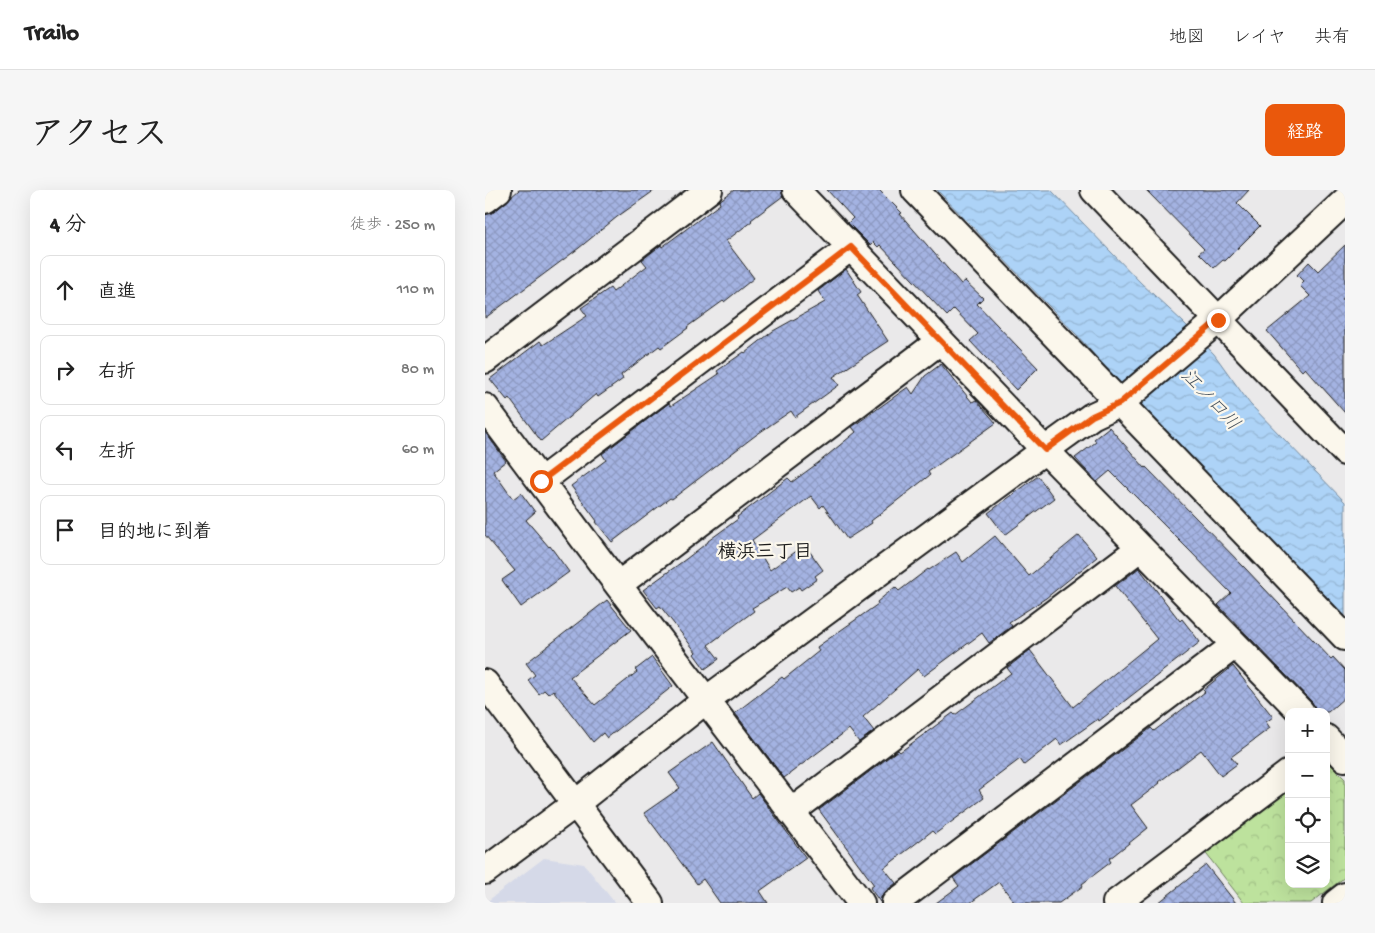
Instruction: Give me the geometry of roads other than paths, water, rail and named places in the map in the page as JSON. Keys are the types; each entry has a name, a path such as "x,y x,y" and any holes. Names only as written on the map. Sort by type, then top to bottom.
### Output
{"street":[{"path":"485,360 709,190"},
{"path":"796,190 1045,450 1297,708"},
{"path":"915,190 1345,637"},
{"path":"1094,190 1345,452"},
{"path":"485,871 575,804 706,700 1045,450 1092,416 1120,403 1218,320 1345,201"},
{"path":"541,481 851,247"},
{"path":"618,585 940,341"},
{"path":"485,407 618,585 861,903"},
{"path":"791,812 1140,548"},
{"path":"895,903 1235,645"},
{"path":"485,683 649,903"},
{"path":"1116,903 1285,776"},
{"path":"1336,903 1345,896"}],"water":[{"name":"江ノ口川","path":"937,190 1051,190 1141,283 1214,354 1250,404 1345,502 1345,616 1118,382 1076,334"}],"district":[{"name":"横浜三丁目","path":"765,553"}]}
